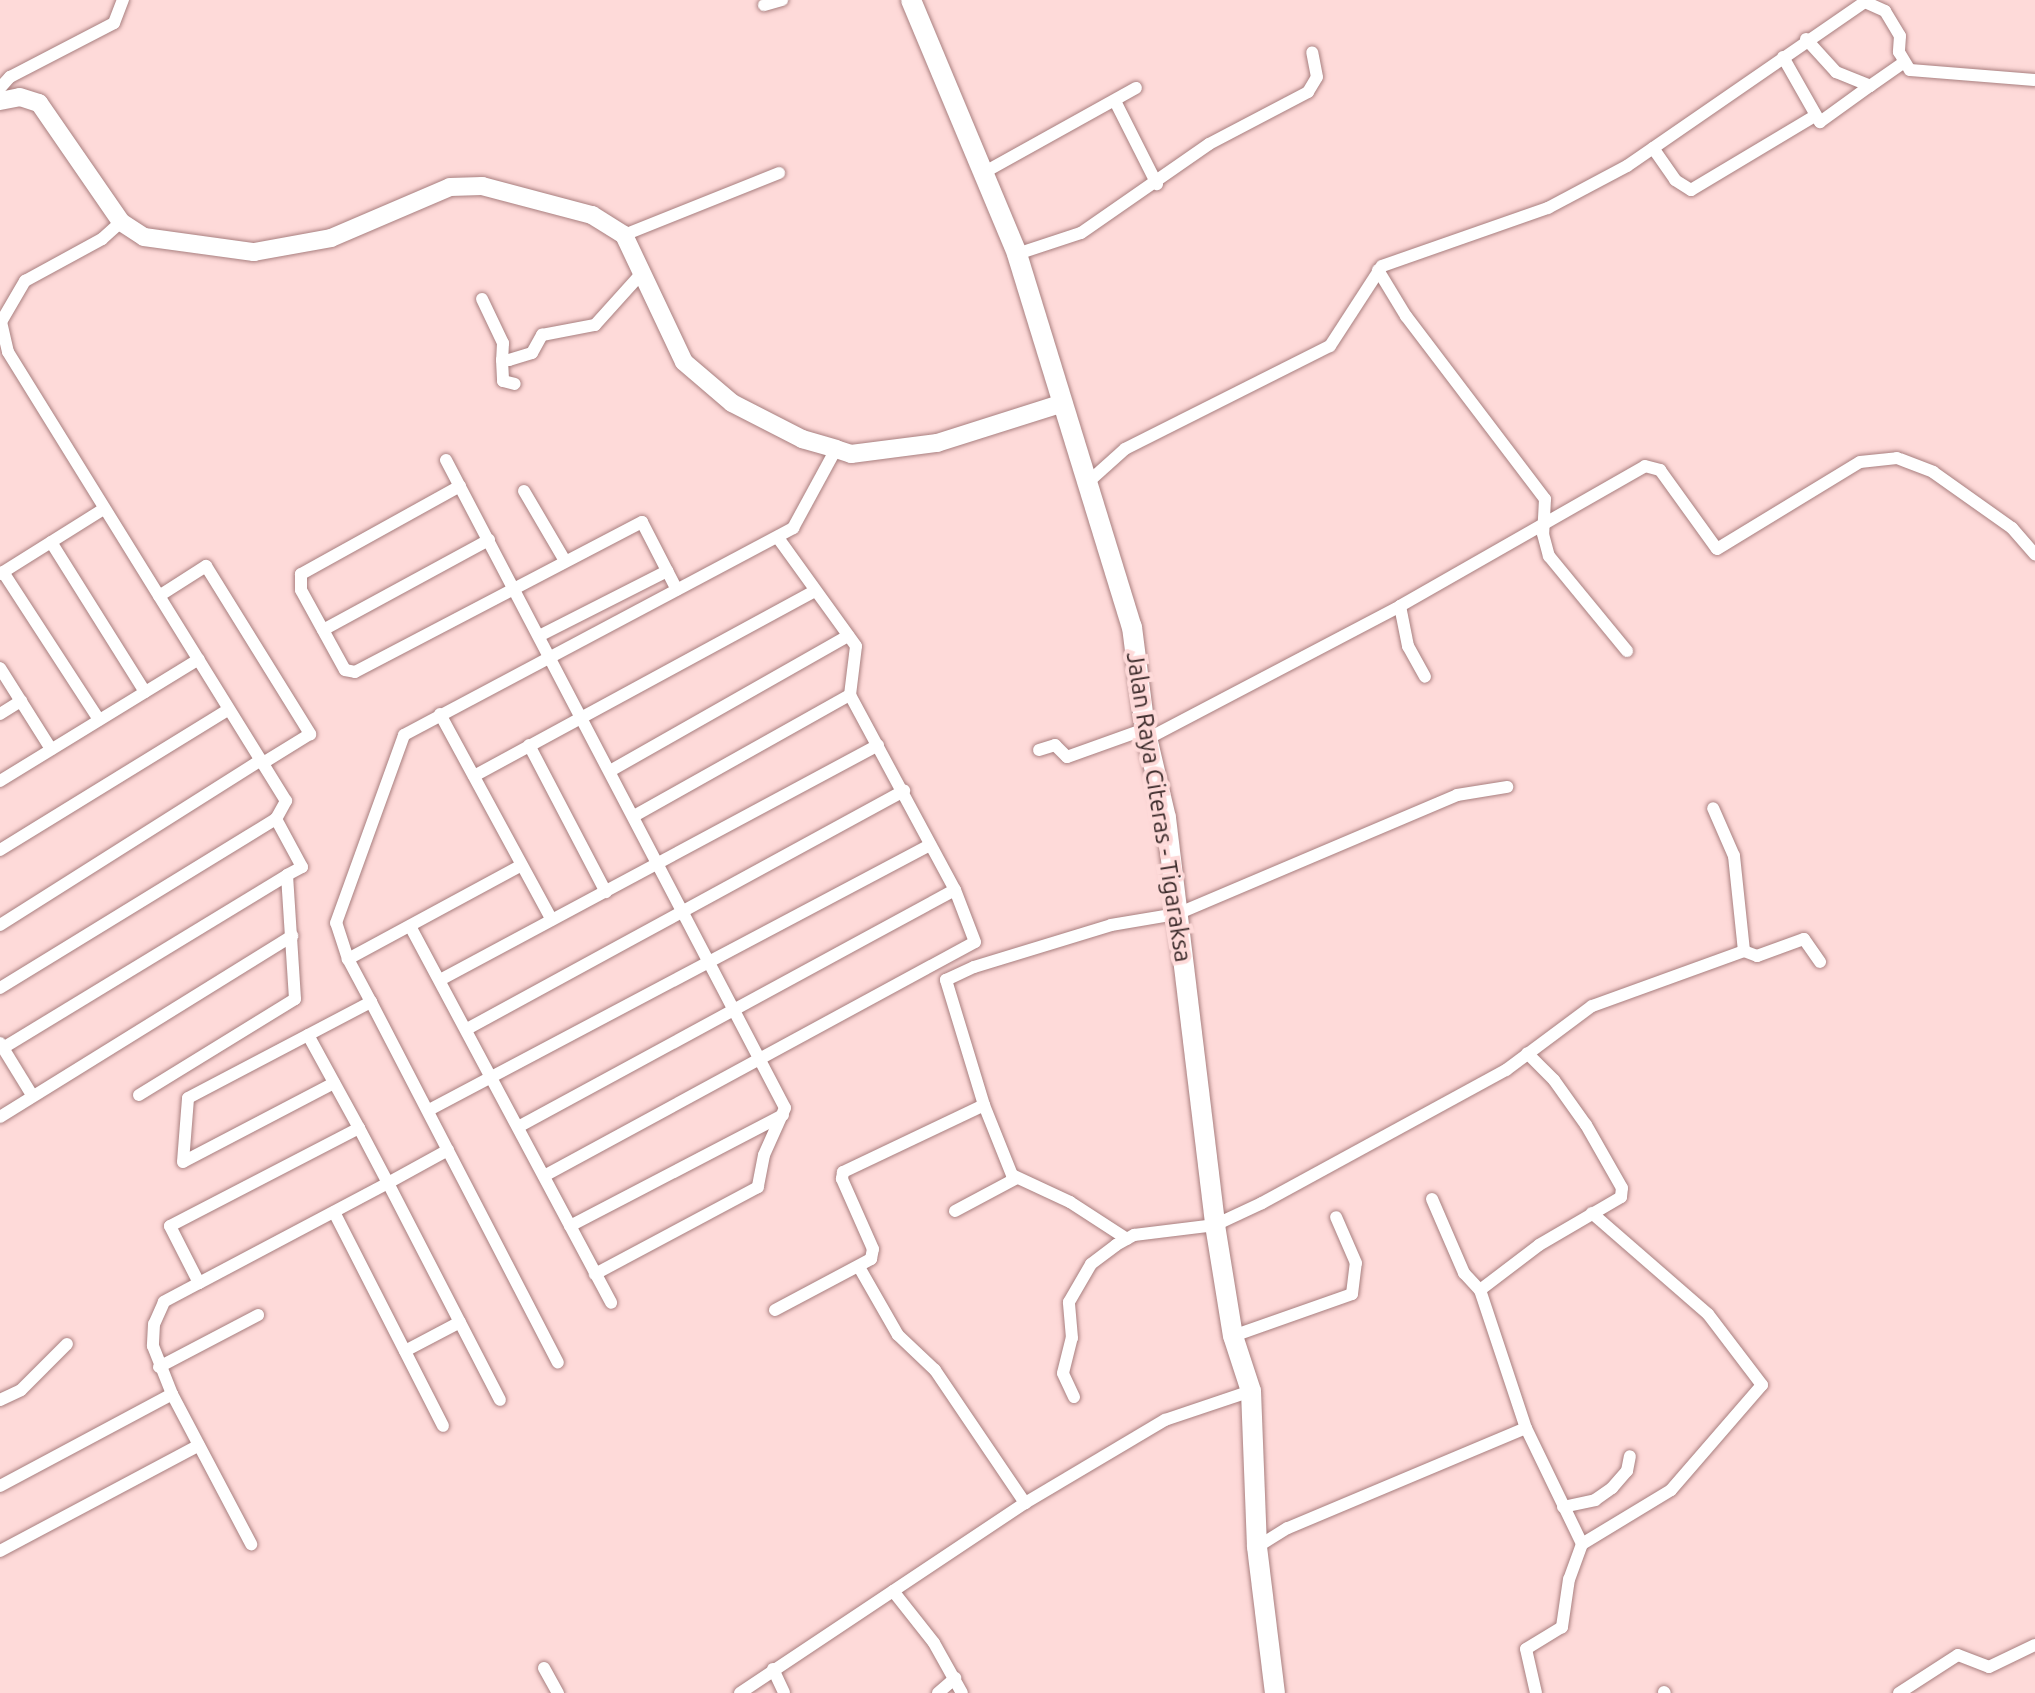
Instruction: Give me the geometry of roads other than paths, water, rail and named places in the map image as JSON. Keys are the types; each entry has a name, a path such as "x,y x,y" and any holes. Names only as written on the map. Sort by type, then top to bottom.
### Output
{"main road":[{"name":"Jalan Raya Citeras - Tigaraksa","path":"911,0 1017,254 1132,627 1177,914 1215,1225 1233,1336 1251,1391 1257,1547 1275,1693"}],"street":[{"path":"0,88 10,77 114,23 123,0"},
{"path":"764,5 780,0"},
{"path":"1086,484 1125,449 1330,346 1378,270 1548,208 1653,148 1806,39 1865,2 1874,3 1900,36 1903,63 1910,70 2035,80"},
{"path":"1806,39 1836,72 1870,86"},
{"path":"1017,254 1081,233 1157,184 1209,144 1308,92 1317,77 1312,52"},
{"path":"1783,57 1813,117"},
{"path":"1653,148 1675,180 1691,190 1813,117 1826,120 1903,63"},
{"path":"983,173 1116,103 1136,88"},
{"path":"0,101 20,97 39,103 121,222 144,237 254,252 331,238 450,187 482,186 592,215 624,235 640,275 684,362 732,403 802,439 851,454 937,443 1063,403"},
{"path":"1116,103 1157,184"},
{"path":"624,235 779,173"},
{"path":"0,988 276,819 286,801 102,510 8,352 1,322 25,281 102,239 121,222"},
{"path":"1378,270 1406,316 1545,499 1547,520 1543,534 1549,556 1627,651"},
{"path":"502,360 532,353 545,334 595,325 640,275"},
{"path":"482,299 503,343 503,381 515,384"},
{"path":"558,1362 348,959 336,923 404,735 778,538 793,528 836,449"},
{"path":"1039,750 1055,745 1067,757 1147,733 1400,606 1547,520 1651,466 1660,470 1710,544 1721,549 1860,462 1897,458 1933,472 2012,528 2035,554"},
{"path":"446,460 780,1094 783,1115 764,1155 758,1187 595,1274"},
{"path":"460,486 301,574 301,590 342,667 352,673 642,522 677,590"},
{"path":"524,491 565,561"},
{"path":"99,720 2,573 102,510"},
{"path":"544,1176 763,1061 975,942 955,890 850,695 856,646 778,538"},
{"path":"323,630 489,540"},
{"path":"51,542 145,692"},
{"path":"0,925 310,734 206,566 159,596"},
{"path":"539,636 667,571"},
{"path":"474,776 815,591"},
{"path":"1400,606 1408,646 1425,677"},
{"path":"610,771 848,636"},
{"path":"0,781 199,659"},
{"path":"0,668 51,749"},
{"path":"634,816 850,695"},
{"path":"0,714 21,701"},
{"path":"0,850 228,710"},
{"path":"440,714 552,920"},
{"path":"529,745 606,892"},
{"path":"440,980 660,865 878,745"},
{"path":"1127,1239 1070,1202 1015,1179 984,1105 945,985 949,977 1111,925 1177,914 1457,795 1507,787"},
{"path":"467,1029 904,791"},
{"path":"1713,808 1734,856 1744,951"},
{"path":"32,1095 2,1046 302,867 276,819"},
{"path":"429,1110 930,845"},
{"path":"348,959 520,866"},
{"path":"139,1095 295,999 287,875"},
{"path":"518,1127 737,1012 955,890"},
{"path":"410,926 611,1303"},
{"path":"0,1117 292,936"},
{"path":"1074,1397 1063,1373 1072,1338 1069,1302 1091,1264 1127,1239 1215,1225 1416,1120 1527,1053 1592,1006 1744,951 1757,956 1804,939 1820,962"},
{"path":"334,1083 183,1162 188,1098 371,1002"},
{"path":"308,1035 500,1400"},
{"path":"1480,1290 1592,1213 1614,1203 1622,1188 1562,1092 1527,1053"},
{"path":"775,1310 871,1259 873,1249 843,1172 984,1105"},
{"path":"570,1226 783,1115"},
{"path":"199,1283 170,1226 359,1128"},
{"path":"251,1544 159,1367 154,1324 164,1302 448,1150"},
{"path":"955,1211 1015,1179"},
{"path":"1432,1199 1464,1273 1480,1290 1526,1428 1582,1544"},
{"path":"334,1212 443,1426"},
{"path":"1536,1693 1526,1649 1563,1624 1569,1579 1582,1544 1671,1490 1762,1385 1708,1314 1592,1213"},
{"path":"1233,1336 1352,1294 1356,1263 1336,1217"},
{"path":"859,1267 898,1335 935,1370 1025,1503"},
{"path":"159,1367 258,1315"},
{"path":"405,1351 460,1322"},
{"path":"0,1400 21,1390 67,1344"},
{"path":"740,1693 1025,1503 1165,1420 1251,1391"},
{"path":"0,1486 172,1394"},
{"path":"1257,1547 1288,1528 1526,1428"},
{"path":"0,1551 199,1445"},
{"path":"1563,1507 1595,1500 1612,1488 1627,1471 1630,1456"},
{"path":"893,1591 955,1678 962,1693"},
{"path":"1899,1693 1958,1655 1989,1667 2035,1645"},
{"path":"544,1668 558,1693"},
{"path":"773,1669 784,1693"},
{"path":"938,1693 955,1678"}]}
